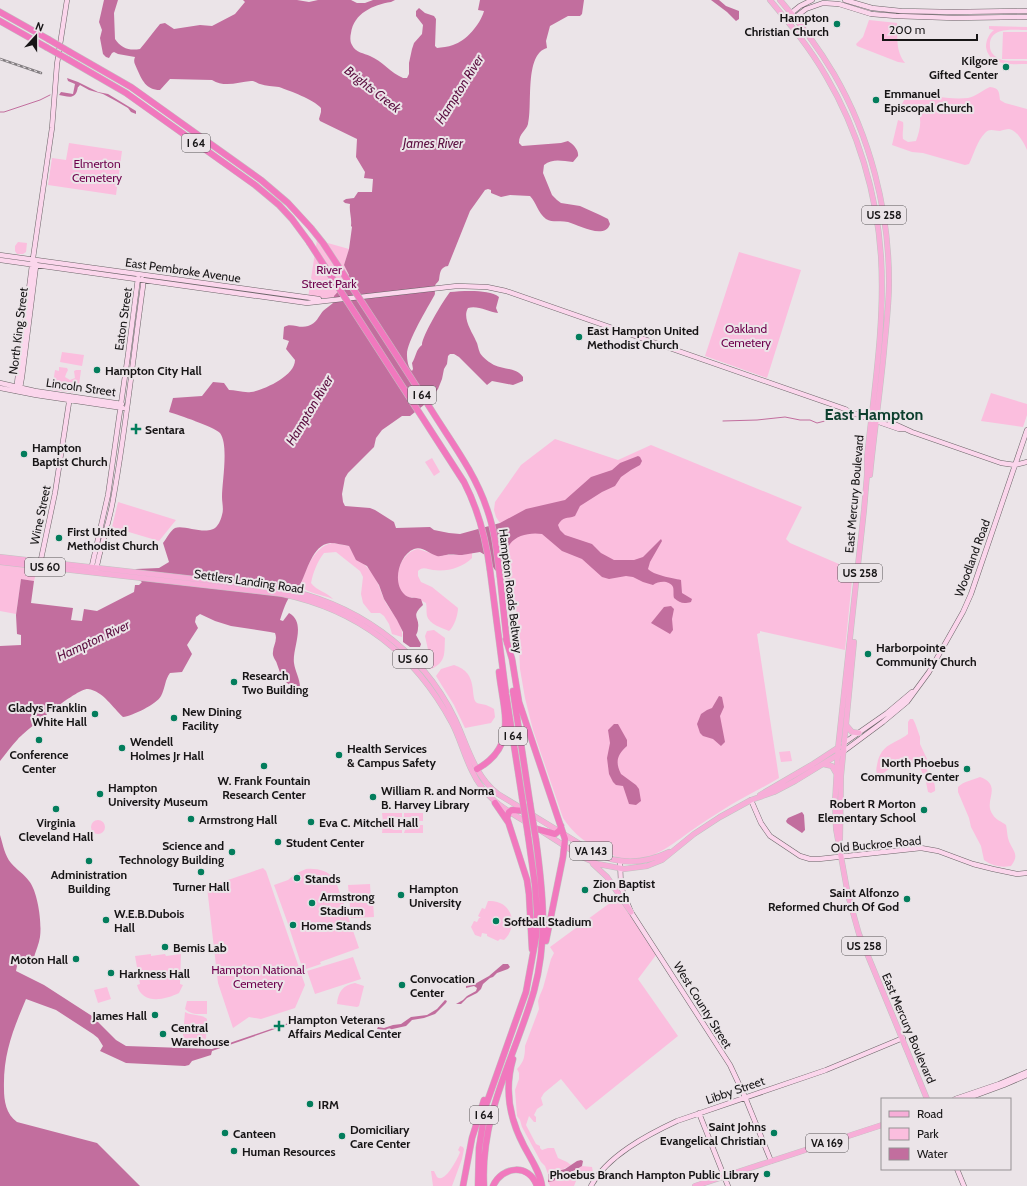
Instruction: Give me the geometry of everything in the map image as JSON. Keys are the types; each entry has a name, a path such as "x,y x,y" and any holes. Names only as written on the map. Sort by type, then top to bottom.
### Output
{"highway":[{"name":"Hampton Roads Beltway","path":"0,12 130,87 261,180 288,203 323,243 475,480 487,509 495,542 500,577 506,639 536,840 544,911 543,937 534,990 502,1079 491,1117 484,1160 484,1186"},
{"name":"Hampton Roads Beltway","path":"0,21 126,93 255,185 286,212 309,242 464,482 473,500 485,538 506,694 537,902 537,925 526,992 490,1092 483,1122 478,1148 478,1186"},
{"path":"474,770 487,763 497,754 503,741 506,728 494,632 495,609"},
{"path":"506,639 512,659 519,702 560,829 565,836 565,846 551,918 538,971"},
{"name":"US 60","path":"495,803 508,822 527,880 531,945 533,954"},
{"path":"508,822 507,818 509,812 514,809 525,811"},
{"path":"537,829 553,834 560,829"},
{"path":"524,1019 520,1040 510,1074 508,1092 509,1105 515,1128 537,1171 542,1186"},
{"path":"463,1186 475,1126 497,1066 507,1047"},
{"path":"493,1186 501,1175 513,1170 520,1170 528,1174 534,1180 536,1186"}],"main road":[{"name":"North King Street","path":"17,389 52,128 57,64 67,0"},
{"name":"East Mercury Boulevard","path":"770,0 807,46 826,75 842,106 854,133 866,172 872,195 879,242 882,287 880,334 867,456 864,510 837,755 835,819 848,895 859,934 928,1098"},
{"name":"East Mercury Boulevard","path":"780,0 815,44 834,73 851,108 860,129 880,192 888,250 888,314 870,474 844,743 841,787 840,848"},
{"path":"787,20 800,6 812,0"},
{"path":"845,0 872,8 901,11 1027,11"},
{"path":"793,15 811,7 828,3 839,4 872,14 896,16 947,18 1027,17"},
{"path":"0,255 34,264"},
{"path":"0,260 34,264"},
{"name":"East Pembroke Avenue","path":"34,264 138,274 329,300"},
{"name":"East Pembroke Avenue","path":"34,264 141,281 303,302 440,287 471,286 502,290 845,409 900,426 996,461 1015,465 1027,462"},
{"name":"Eaton Street","path":"93,570 113,502 135,351 141,281 138,274"},
{"name":"Eaton Street","path":"93,570 106,510 141,281"},
{"name":"Lincoln Street","path":"0,383 17,389"},
{"name":"Lincoln Street","path":"0,388 17,389 127,407"},
{"name":"Wine Street","path":"40,564 55,493 70,398"},
{"name":"Woodland Road","path":"620,869 639,868 657,863 720,817 813,764 907,702 929,672 965,606 1027,430"},
{"name":"Settlers Landing Road","path":"0,557 40,564 93,570 276,588 338,606 368,622 392,639 414,659 432,681 448,705 480,786 495,803 590,860 608,867 620,869"},
{"name":"Settlers Landing Road","path":"0,562 40,564"},
{"name":"Woodland Road","path":"751,800 780,788 823,764 844,750 888,715"},
{"path":"846,725 852,732 859,733"},
{"path":"823,764 832,766 836,773"},
{"name":"Settlers Landing Road","path":"474,770 491,789 525,811 560,829"},
{"name":"Old Buckroe Road","path":"751,800 761,824 767,832 802,857 812,859 921,848 938,851 993,869 1018,874 1027,873"},
{"name":"VA 143","path":"565,836 598,855 620,861"},
{"name":"Woodland Road","path":"620,861 634,862 650,860 677,848"},
{"name":"VA 143","path":"590,860 607,877 631,912"},
{"name":"West County Street","path":"620,861 622,892 631,912 726,1058 745,1097 771,1161"},
{"name":"Libby Street","path":"591,1186 596,1176 610,1163 641,1140 677,1121 826,1070 902,1038"},
{"path":"958,1098 999,1084 1027,1072"},
{"path":"969,1098 1027,1076"},
{"path":"699,1113 728,1186"},
{"name":"VA 169","path":"696,1186 881,1125"},
{"path":"957,1170 964,1186"}],"green space":[{"path":"869,20 897,23 898,48 905,63 898,62 857,46 856,44 863,37"},
{"path":"989,26 1027,27 1027,30 997,32 990,40 990,47 995,57 999,59 1027,61 1027,64 1002,63 992,58 986,47 988,37 994,30 989,29"},
{"path":"1003,32 1027,32 1027,59 1002,59"},
{"path":"990,87 997,89 1000,100 1005,103 1027,109 1027,150 1017,134 1009,129 987,131 982,136 969,164 965,165 923,153 912,152 892,145 898,120 903,122 903,139 908,142 916,141 920,124 919,114 901,111 902,104 911,94 920,92 942,97 968,98"},
{"name":"Elmerton Cemetery","path":"69,143 122,151 116,195 48,185 52,158 66,160"},
{"name":"River Street Park","path":"317,240 349,249 344,265 349,275 344,285 333,298 308,298"},
{"path":"18,242 27,243 26,252 23,254 17,254 15,251 15,246"},
{"name":"Oakland Cemetery","path":"739,252 801,270 767,378 705,356"},
{"path":"62,352 84,355 82,366 60,362"},
{"path":"59,367 67,368 68,370 65,377 70,380 75,378 74,371 81,370 78,393 52,390 55,370 59,371"},
{"path":"991,393 1027,404 1027,415 1023,427 981,421"},
{"path":"555,439 618,460 651,445 802,507 786,539 790,543 853,570 845,650 760,631 760,633 757,634 779,778 728,807 660,852 640,859 630,860 619,858 601,850 582,839 567,824 563,818 533,730 525,698 520,669 518,623 515,602 505,563 509,545 494,510 495,502 521,465"},
{"path":"432,458 440,472 434,476 425,462"},
{"path":"118,502 176,520 159,541 112,527"},
{"path":"332,543 349,546 354,554 372,573 386,604 399,622 402,637 392,634 389,624 384,616 380,613 371,613 363,603 361,594 363,577 360,571 336,552 324,553 319,560 311,583 333,599 311,592 300,586 308,566 315,554 325,545"},
{"path":"418,549 440,556 472,553 472,558 459,567 449,570 433,570 423,568 418,571 418,576 421,582 432,587 458,608 453,627 449,631 436,625 428,619 426,603 421,599 405,596 399,588 397,581 399,567 407,555"},
{"path":"0,564 35,567 37,569 34,581 21,579 16,614 0,611"},
{"path":"434,630 445,638 444,656 440,663 431,669 429,668 429,654 425,636 427,631"},
{"path":"454,665 462,669 471,679 475,700 477,703 494,709 495,717 491,723 465,728 454,705 436,676 441,669"},
{"path":"910,719 913,719 915,723 920,737 920,744 927,759 925,767 935,784 935,791 931,793 928,792 926,782 919,765 900,761 878,777 877,774 877,765 882,752 889,745 908,734 908,722"},
{"path":"790,751 792,761 781,762 779,752"},
{"path":"980,777 991,785 990,810 997,819 1006,825 1009,842 1015,855 1014,862 1011,866 997,866 984,860 981,846 971,827 969,818 958,792 958,787 960,785"},
{"path":"382,813 402,813 402,817 394,817 389,822 383,822"},
{"path":"404,813 423,813 423,821 417,821 412,817 404,817"},
{"path":"95,820 101,820 105,824 105,830 101,834 95,834 91,830 91,824"},
{"path":"383,825 389,825 393,830 402,830 402,833 382,833"},
{"path":"417,825 423,825 423,833 404,833 405,830 412,829"},
{"name":"Hampton National Cemetery","path":"263,868 266,871 305,985 295,1008 261,1019 249,1017 233,1028 218,983 207,887"},
{"name":"Armstrong Stadium","path":"306,869 322,870 332,877 334,876 359,948 320,962 321,964 303,970 274,885 288,880 295,874"},
{"path":"370,884 374,917 351,918 348,885"},
{"path":"618,897 656,955 638,979 678,1036 586,1110 561,1079 544,1093 541,1098 543,1105 537,1109 534,1115 536,1117 536,1122 534,1122 529,1116 526,1125 536,1144 540,1146 542,1150 554,1148 558,1158 571,1165 556,1173 548,1174 517,1116 515,1090 519,1079 519,1073 517,1069 524,1059 525,1046 539,1009 538,1001 554,953 550,947"},
{"name":"Softball Stadium","path":"488,901 496,901 502,904 511,914 511,927 509,934 504,940 500,939 498,941 487,936 487,934 482,933 481,937 475,935 471,927 474,921 477,922 479,918 481,918 478,916 482,908 485,909"},
{"path":"151,954 151,956 165,954 166,956 181,954 180,984 183,985 179,993 167,998 155,999 144,996 140,991 137,985 140,984 135,956"},
{"path":"353,957 361,979 315,994 307,971"},
{"path":"355,983 364,986 359,1006 337,1004 340,993 344,987"},
{"path":"107,987 111,999 98,1003 94,990"},
{"path":"187,1001 207,1001 207,1014 195,1014 187,1011 185,1009"},
{"path":"185,1012 202,1016 207,1019 206,1039 196,1042 185,1041 183,1035"},
{"path":"460,1146 464,1149 462,1159 452,1186 433,1186 431,1171 434,1171 437,1177 444,1177 457,1159 460,1152 458,1150"},
{"path":"582,1166 592,1167 593,1172 578,1176 574,1186 550,1186 548,1182 554,1181 557,1177"}],"water":[{"name":"James River","path":"104,0 118,0 114,13 115,39 123,47 132,50 140,49 160,24 165,23 174,29 200,25 212,26 235,14 245,2 243,0 297,0 309,2 318,0 351,0 357,3 365,3 373,0 395,0 371,8 360,15 353,26 351,44 358,51 374,58 399,76 407,78 414,43 422,34 423,25 416,16 416,11 419,8 425,13 434,16 436,19 435,46 437,48 458,43 472,32 484,11 478,10 480,0 584,0 582,14 580,16 568,16 550,26 546,41 547,48 540,52 535,60 532,70 528,124 526,129 521,134 519,143 522,146 561,143 568,141 572,144 577,149 578,154 573,162 551,161 544,165 543,173 552,195 561,203 580,206 608,219 610,224 607,229 597,231 568,222 549,220 541,214 530,196 510,195 501,197 491,193 491,190 485,190 470,211 448,266 443,268 441,271 439,280 435,286 435,295 410,342 407,355 408,361 412,371 412,363 417,351 422,345 433,318 450,292 476,291 495,294 499,297 496,308 498,313 476,307 468,308 466,316 468,325 477,342 482,356 498,367 517,372 523,377 523,381 513,385 492,381 487,385 459,357 454,354 450,354 448,356 447,364 438,389 429,401 410,416 402,416 382,430 376,438 374,447 348,473 345,478 342,494 343,502 345,506 370,508 375,510 394,522 396,528 430,527 434,530 460,534 500,523 526,509 565,500 591,477 612,470 620,463 638,456 642,461 640,465 621,477 615,486 602,492 580,506 575,516 563,519 558,525 560,530 565,535 592,544 601,553 614,560 634,560 643,557 661,539 662,541 650,562 648,569 658,575 681,580 682,593 692,599 691,602 682,603 674,598 673,587 666,582 653,585 633,577 626,576 609,579 602,577 582,559 562,551 542,534 533,533 520,536 509,545 506,559 510,565 509,575 513,591 507,580 495,570 485,555 480,552 462,555 438,556 423,549 417,548 409,552 404,557 398,576 400,589 404,594 406,596 421,599 423,605 416,615 418,630 416,635 421,644 420,647 410,647 403,642 403,632 384,599 379,585 367,566 356,560 349,546 330,543 324,545 314,554 300,585 286,602 280,620 283,621 289,613 294,617 297,623 298,636 294,663 300,687 297,689 284,679 276,663 273,654 276,638 275,633 231,626 200,614 196,617 195,622 198,628 187,645 192,654 182,672 170,673 161,696 155,703 138,712 123,717 103,696 93,690 82,690 63,702 31,727 15,742 0,761 0,646 21,645 21,635 17,634 16,615 21,579 34,581 31,603 73,608 71,620 82,621 84,609 97,611 134,592 135,585 139,585 142,582 135,574 134,571 136,569 159,568 169,562 163,543 173,529 179,527 208,530 217,526 221,520 223,510 222,497 225,455 223,439 220,433 216,430 196,421 169,412 173,398 202,396 213,382 224,383 229,390 245,392 257,391 285,377 294,366 295,360 286,349 289,341 283,339 284,327 289,325 305,327 315,322 323,311 333,303 334,296 342,287 349,275 344,265 349,249 352,227 350,204 343,201 354,198 358,192 372,192 373,179 364,178 365,172 356,157 357,139 320,121 321,108 307,98 279,87 260,84 254,81 222,84 212,80 170,79 160,90 155,90 145,84 134,63 135,57 114,52 109,58 106,57 103,54 100,38 102,30 99,22"},
{"path":"711,0 719,0 726,6 739,11 739,19 736,21"},
{"path":"67,78 98,92 108,94 136,111 136,114 103,94 89,90 80,85 74,96 70,97 59,95 61,92 73,94 75,84 68,81"},
{"path":"671,606 674,609 672,619 673,630 670,634 651,623 664,607"},
{"path":"719,696 722,697 724,707 720,716 725,742 721,746 713,739 703,736 700,733 697,724 701,714 712,708"},
{"path":"614,724 618,724 627,740 627,746 619,756 618,766 621,774 639,789 641,801 636,805 629,804 623,786 616,785 609,774 607,758 610,743 608,730"},
{"path":"802,812 804,815 805,830 802,833 786,821 788,818"},
{"path":"0,835 7,857 27,879 35,892 40,916 40,937 34,957 18,961 16,971 44,985 92,1016 116,1040 126,1046 212,1049 300,1019 299,1022 295,1022 212,1051 211,1055 192,1061 189,1065 126,1063 100,1051 103,1046 98,1038 56,1010 26,999 13,1032 5,1065 4,1098 10,1115 17,1122 97,1143 140,1186 0,1186"},
{"path":"503,964 508,964 510,967 490,978 483,984 477,993 467,998 461,1004 456,1004 476,991 477,988 474,986 466,988 466,986 473,985 489,976"},
{"path":"445,1000 447,1001 446,1003 435,1014 412,1020 406,1026 388,1030 377,1029 378,1027 384,1028 401,1024 411,1017 427,1015 437,1009"},
{"path":"581,1160 583,1161 582,1166 557,1177 554,1181 548,1182 548,1174 565,1169"}],"waterway":[{"path":"0,112 40,100 50,95"},
{"path":"723,421 785,417 810,420 817,423 825,421"}],"railway":[{"path":"0,59 41,73"}],"place":[{"name":"Hampton Christian Church","path":"837,24"},
{"name":"Kilgore Gifted Center","path":"1006,67"},
{"name":"Emmanuel Episcopal Church","path":"876,100"},
{"name":"East Hampton United Methodist Church","path":"579,337"},
{"name":"Hampton City Hall","path":"97,370"},
{"name":"Sentara","path":"136,429"},
{"name":"Hampton Baptist Church","path":"24,454"},
{"name":"First United Methodist Church","path":"59,538"},
{"name":"Harborpointe Community Church","path":"868,654"},
{"name":"Research Two Building","path":"234,682"},
{"name":"Gladys Franklin White Hall","path":"95,714"},
{"name":"New Dining Facility","path":"174,718"},
{"name":"Conference Center","path":"39,740"},
{"name":"Wendell Holmes Jr Hall","path":"122,748"},
{"name":"Health Services & Campus Safety","path":"339,755"},
{"name":"W. Frank Fountain Research Center","path":"264,766"},
{"name":"North Phoebus Community Center","path":"967,769"},
{"name":"Hampton University Museum","path":"100,794"},
{"name":"William R. and Norma B. Harvey Library","path":"373,797"},
{"name":"Virginia Cleveland Hall","path":"56,809"},
{"name":"Robert R Morton Elementary School","path":"924,810"},
{"name":"Armstrong Hall","path":"191,819"},
{"name":"Eva C. Mitchell Hall","path":"311,822"},
{"name":"Student Center","path":"278,842"},
{"name":"Science and Technology Building","path":"232,852"},
{"name":"Administration Building","path":"89,861"},
{"name":"Turner Hall","path":"201,872"},
{"name":"Stands","path":"297,878"},
{"name":"Zion Baptist Church","path":"585,890"},
{"name":"Hampton University","path":"401,895"},
{"name":"Saint Alfonzo Reformed Church Of God","path":"907,899"},
{"name":"Armstrong Stadium","path":"312,903"},
{"name":"W.E.B.Dubois Hall","path":"106,920"},
{"name":"Softball Stadium","path":"496,921"},
{"name":"Home Stands","path":"293,925"},
{"name":"Bemis Lab","path":"165,947"},
{"name":"Moton Hall","path":"76,959"},
{"name":"Harkness Hall","path":"111,973"},
{"name":"Convocation Center","path":"402,985"},
{"name":"James Hall","path":"155,1015"},
{"name":"Hampton Veterans Affairs Medical Center","path":"279,1026"},
{"name":"Central Warehouse","path":"163,1034"},
{"name":"IRM","path":"310,1104"},
{"name":"Canteen","path":"225,1133"},
{"name":"Saint Johns Evangelical Christian","path":"774,1133"},
{"name":"Domiciliary Care Center","path":"342,1136"},
{"name":"Human Resources","path":"234,1151"},
{"name":"Phoebus Branch Hampton Public Library","path":"767,1174"}],"district":[{"name":"East Hampton","path":"874,414"}],"water label":[{"name":"Brights Creek","path":"373,89"},
{"name":"Hampton River","path":"459,89"},
{"name":"Hampton River","path":"309,410"},
{"name":"Hampton River","path":"93,640"}]}
